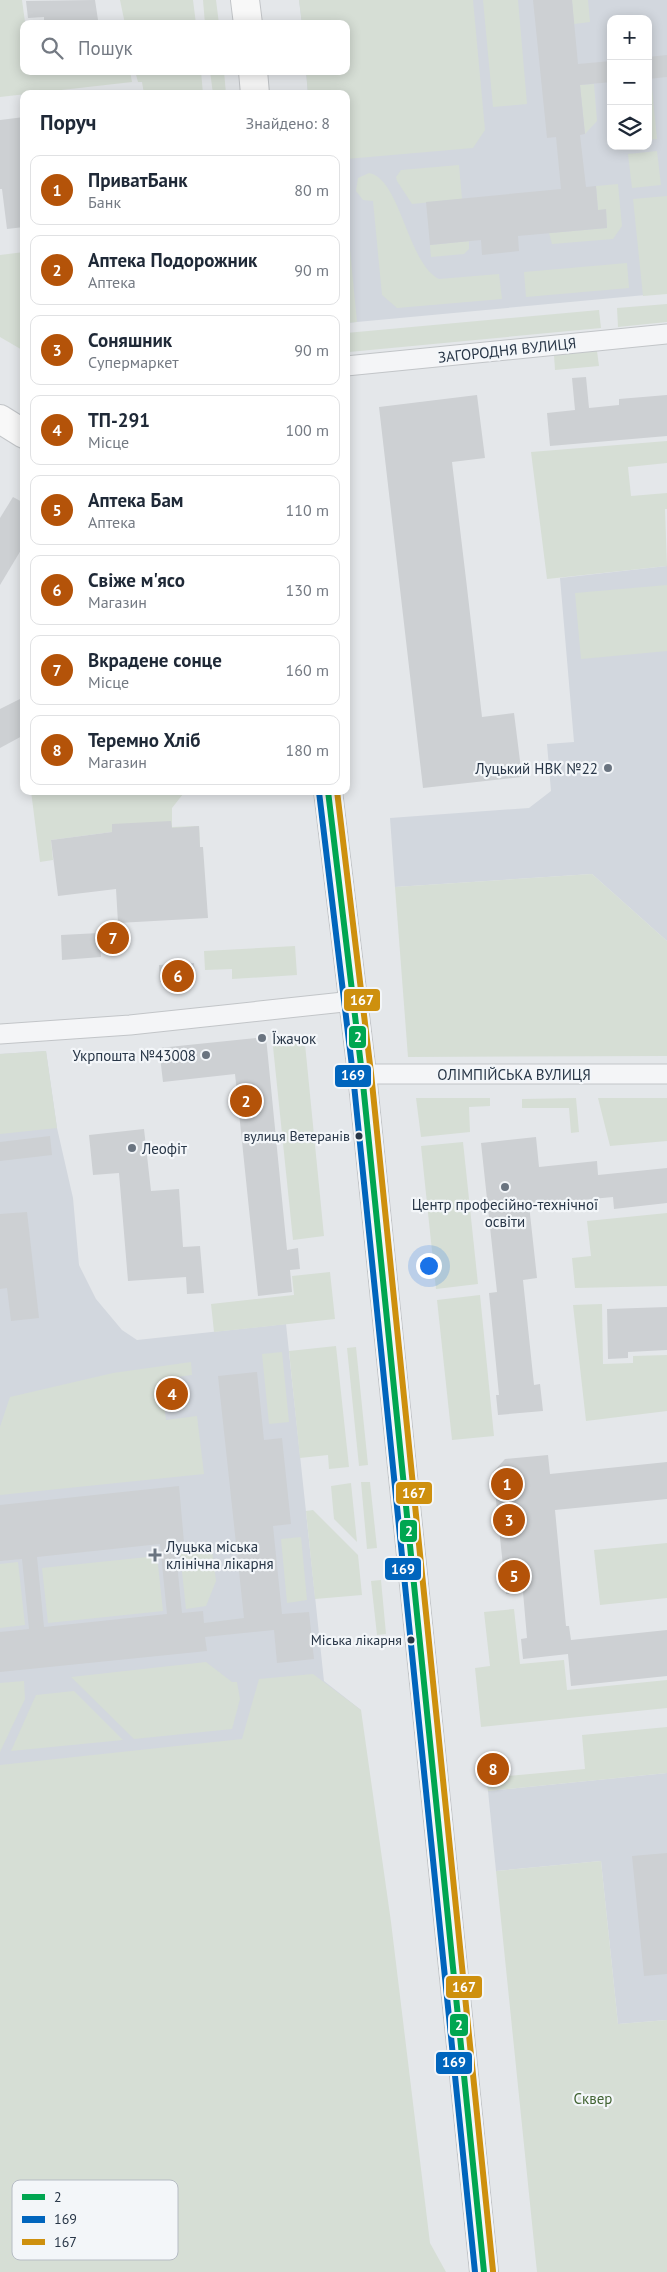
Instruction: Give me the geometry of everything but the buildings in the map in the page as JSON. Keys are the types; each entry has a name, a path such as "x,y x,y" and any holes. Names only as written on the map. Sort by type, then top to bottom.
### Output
{"main road":[{"path":"245,0 248,20"},
{"path":"253,75 255,90"},
{"path":"0,419 20,432"},
{"path":"328,795 362,1074 484,2272"}],"street":[{"name":"ЗАГОРОДНЯ ВУЛИЦЯ","path":"350,366 667,334"},
{"path":"0,1034 130,1025 353,1001"},
{"name":"ОЛІМПІЙСЬКА ВУЛИЦЯ","path":"362,1074 667,1074"}],"shaded area":[{"path":"299,0 667,0 667,293 350,323 350,90 308,90 306,75 350,75 350,20 302,20"},
{"name":"Луцький НВК №22","path":"667,566 667,941 592,874 395,887 390,818 529,808 551,791 547,744 574,742 560,578"},
{"name":"Луцька міська клінічна лікарня","path":"46,1051 57,1128 73,1198 79,1265 96,1299 122,1330 137,1340 286,1324 324,1681 361,1710 0,2012 0,1054"},
{"path":"667,1773 667,2020 618,2024 601,1861 496,1871 488,1791"}],"green space":[{"path":"0,0 22,0 25,20 20,20 20,75 131,75 132,82 62,90 20,90 20,95 0,97"},
{"path":"120,0 193,0 196,20 124,20"},
{"path":"203,0 216,0 218,20 205,20"},
{"path":"299,0 473,0 485,130 473,148 350,159 350,90 308,90 306,75 350,75 350,20 302,20"},
{"path":"483,0 518,0 527,104 493,107"},
{"path":"572,0 588,0 590,22 574,24"},
{"path":"136,75 201,75 203,90 143,90 142,82 138,82"},
{"path":"211,75 224,75 226,90 212,90"},
{"path":"594,84 597,121 585,134 580,85"},
{"path":"652,88 657,139 652,140"},
{"path":"657,151 661,185 632,188 628,154"},
{"path":"459,165 462,199 412,204 396,177 401,170"},
{"path":"369,173 380,179 389,190 419,257 428,270 439,279 499,274 502,299 397,308 382,295 373,201 363,200 356,191 358,178"},
{"path":"618,184 622,226 613,239 552,244 549,233 607,228 606,210 598,210 596,186"},
{"path":"667,196 667,294 643,296 633,199"},
{"path":"469,241 469,249 464,254 431,257 430,245"},
{"path":"350,249 357,322 350,323"},
{"path":"20,252 20,349 0,337 0,255"},
{"path":"627,263 629,288 526,297 524,272"},
{"path":"667,304 667,322 618,327 617,308"},
{"path":"599,310 601,328 350,352 350,333"},
{"path":"597,351 599,366 555,370 554,355"},
{"path":"667,441 667,463 628,467 631,496 667,493 667,509 665,509 667,566 547,579 531,452"},
{"path":"667,585 667,651 581,659 575,593"},
{"path":"32,795 182,795 172,808 172,827 199,826 200,847 112,832 51,840 53,860 40,862"},
{"path":"592,874 667,941 667,1056 408,1057 395,887"},
{"path":"295,946 297,975 232,979 232,969 205,970 204,951"},
{"path":"304,1034 324,1236 293,1240 272,1037"},
{"path":"46,1051 57,1128 0,1134 0,1054"},
{"path":"416,1098 490,1098 490,1106 469,1107 470,1132 421,1137"},
{"path":"576,1098 579,1132 571,1133 569,1108 522,1108 522,1099"},
{"path":"598,1098 667,1098 667,1141 610,1146"},
{"path":"463,1142 478,1284 436,1289 421,1146"},
{"path":"667,1213 667,1286 575,1288 572,1258 591,1256 587,1221"},
{"path":"330,1272 335,1319 214,1332 211,1304 294,1295 292,1276"},
{"path":"480,1295 494,1436 452,1440 437,1300"},
{"path":"602,1304 603,1364 633,1363 633,1356 667,1355 667,1411 586,1421 573,1305"},
{"path":"336,1346 349,1467 329,1469 328,1455 300,1458 289,1351"},
{"path":"356,1347 368,1465 359,1466 347,1348"},
{"path":"282,1352 289,1422 269,1424 262,1354"},
{"path":"191,1362 192,1375 161,1379 166,1420 197,1416 204,1474 0,1495 0,1427 10,1397 113,1373"},
{"path":"361,1482 370,1482 377,1548 367,1549"},
{"path":"351,1483 357,1542 334,1519 331,1486"},
{"path":"313,1510 358,1555 362,1595 315,1599 306,1511"},
{"path":"301,1537 307,1600 287,1603 281,1539"},
{"path":"667,1543 667,1598 600,1605 594,1550"},
{"path":"212,1550 216,1581 206,1606 186,1609 180,1553"},
{"path":"157,1556 163,1611 48,1623 42,1568"},
{"path":"18,1562 25,1625 0,1628 0,1564"},
{"path":"381,1580 386,1634 377,1635 371,1581"},
{"path":"514,1609 520,1664 564,1660 567,1690 667,1680 667,1708 481,1727 475,1668 490,1666 484,1612"},
{"path":"206,1662 232,1682 237,1682 240,1699 232,1729 134,1739 71,1677"},
{"path":"313,1674 361,1710 391,1922 430,2243 446,2272 0,2272 0,1765 242,1739 259,1679"},
{"path":"24,1681 25,1699 0,1752 0,1683"},
{"path":"74,1691 123,1740 11,1751 36,1695"},
{"path":"667,1727 667,1773 488,1791 486,1778 585,1769 582,1735"},
{"name":"Сквер","path":"601,1861 618,2024 667,2020 667,2272 537,2272 496,1871"}],"transit line":[{"name":"169","path":"319,795 353,1075 475,2272"},
{"name":"2","path":"328,795 362,1074 484,2272"},
{"name":"167","path":"337,795 371,1073 493,2271"}],"place":[{"name":"Луцький НВК №22","path":"608,768"},
{"name":"Вкрадене сонце","path":"113,938"},
{"name":"Свіже м'ясо","path":"178,976"},
{"name":"Їжачок","path":"262,1038"},
{"name":"Укрпошта №43008","path":"206,1055"},
{"name":"Аптека Подорожник","path":"246,1101"},
{"name":"вулиця Ветеранів","path":"359,1136"},
{"name":"Леофіт","path":"132,1148"},
{"name":"Центр професійно-технічної освіти","path":"505,1187"},
{"name":"ТП-291","path":"172,1394"},
{"name":"ПриватБанк","path":"507,1484"},
{"name":"Соняшник","path":"509,1520"},
{"name":"Луцька міська клінічна лікарня","path":"155,1555"},
{"name":"Аптека Бам","path":"514,1576"},
{"name":"Міська лікарня","path":"411,1640"},
{"name":"Теремно Хліб","path":"493,1769"}]}
